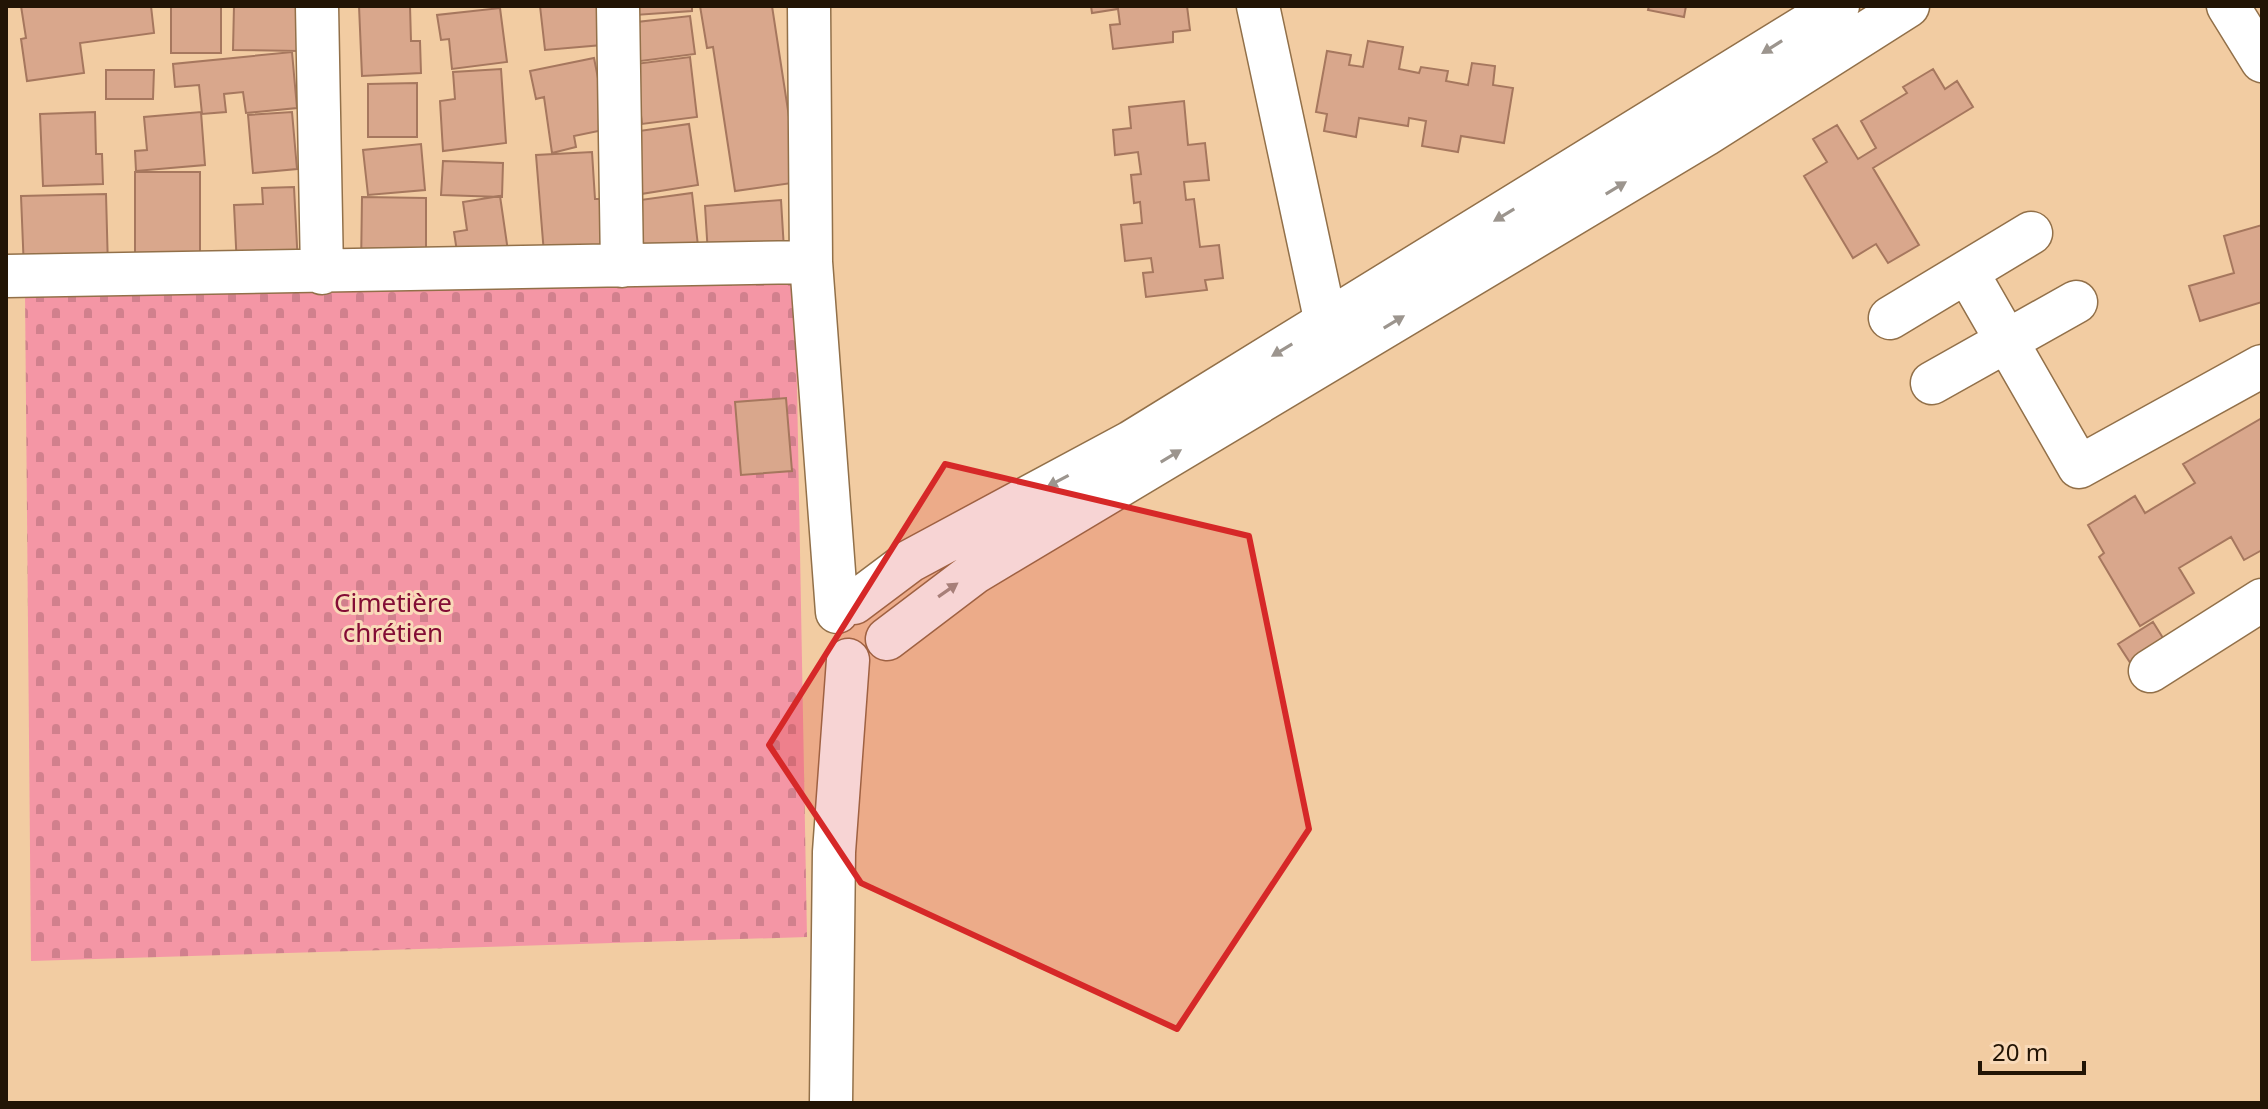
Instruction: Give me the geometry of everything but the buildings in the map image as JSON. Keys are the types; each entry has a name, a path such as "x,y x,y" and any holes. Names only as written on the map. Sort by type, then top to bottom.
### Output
{"street":[{"path":"317,6 322,273"},
{"path":"618,6 622,266"},
{"path":"809,6 811,262 846,608"},
{"path":"1258,6 1326,323"},
{"path":"1838,6 1131,442 920,555 831,620 829,639 833,648 848,660 858,662 876,656 887,639 974,573 1705,135 1908,6"},
{"path":"2228,6 2262,61"},
{"path":"1890,318 2031,233"},
{"path":"6,276 322,273 811,262"},
{"path":"1967,272 2079,467 2262,366"},
{"path":"1932,383 2076,302"},
{"path":"2150,671 2262,600"},
{"path":"846,608 863,603 880,612 888,629 887,639"},
{"path":"831,1103 834,840 848,660"}],"highlighted area":[{"path":"945,464 1249,536 1309,829 1177,1029 861,883 769,745"}],"green space":[{"name":"Cimetière chrétien","path":"795,276 807,937 31,961 25,292"}]}
